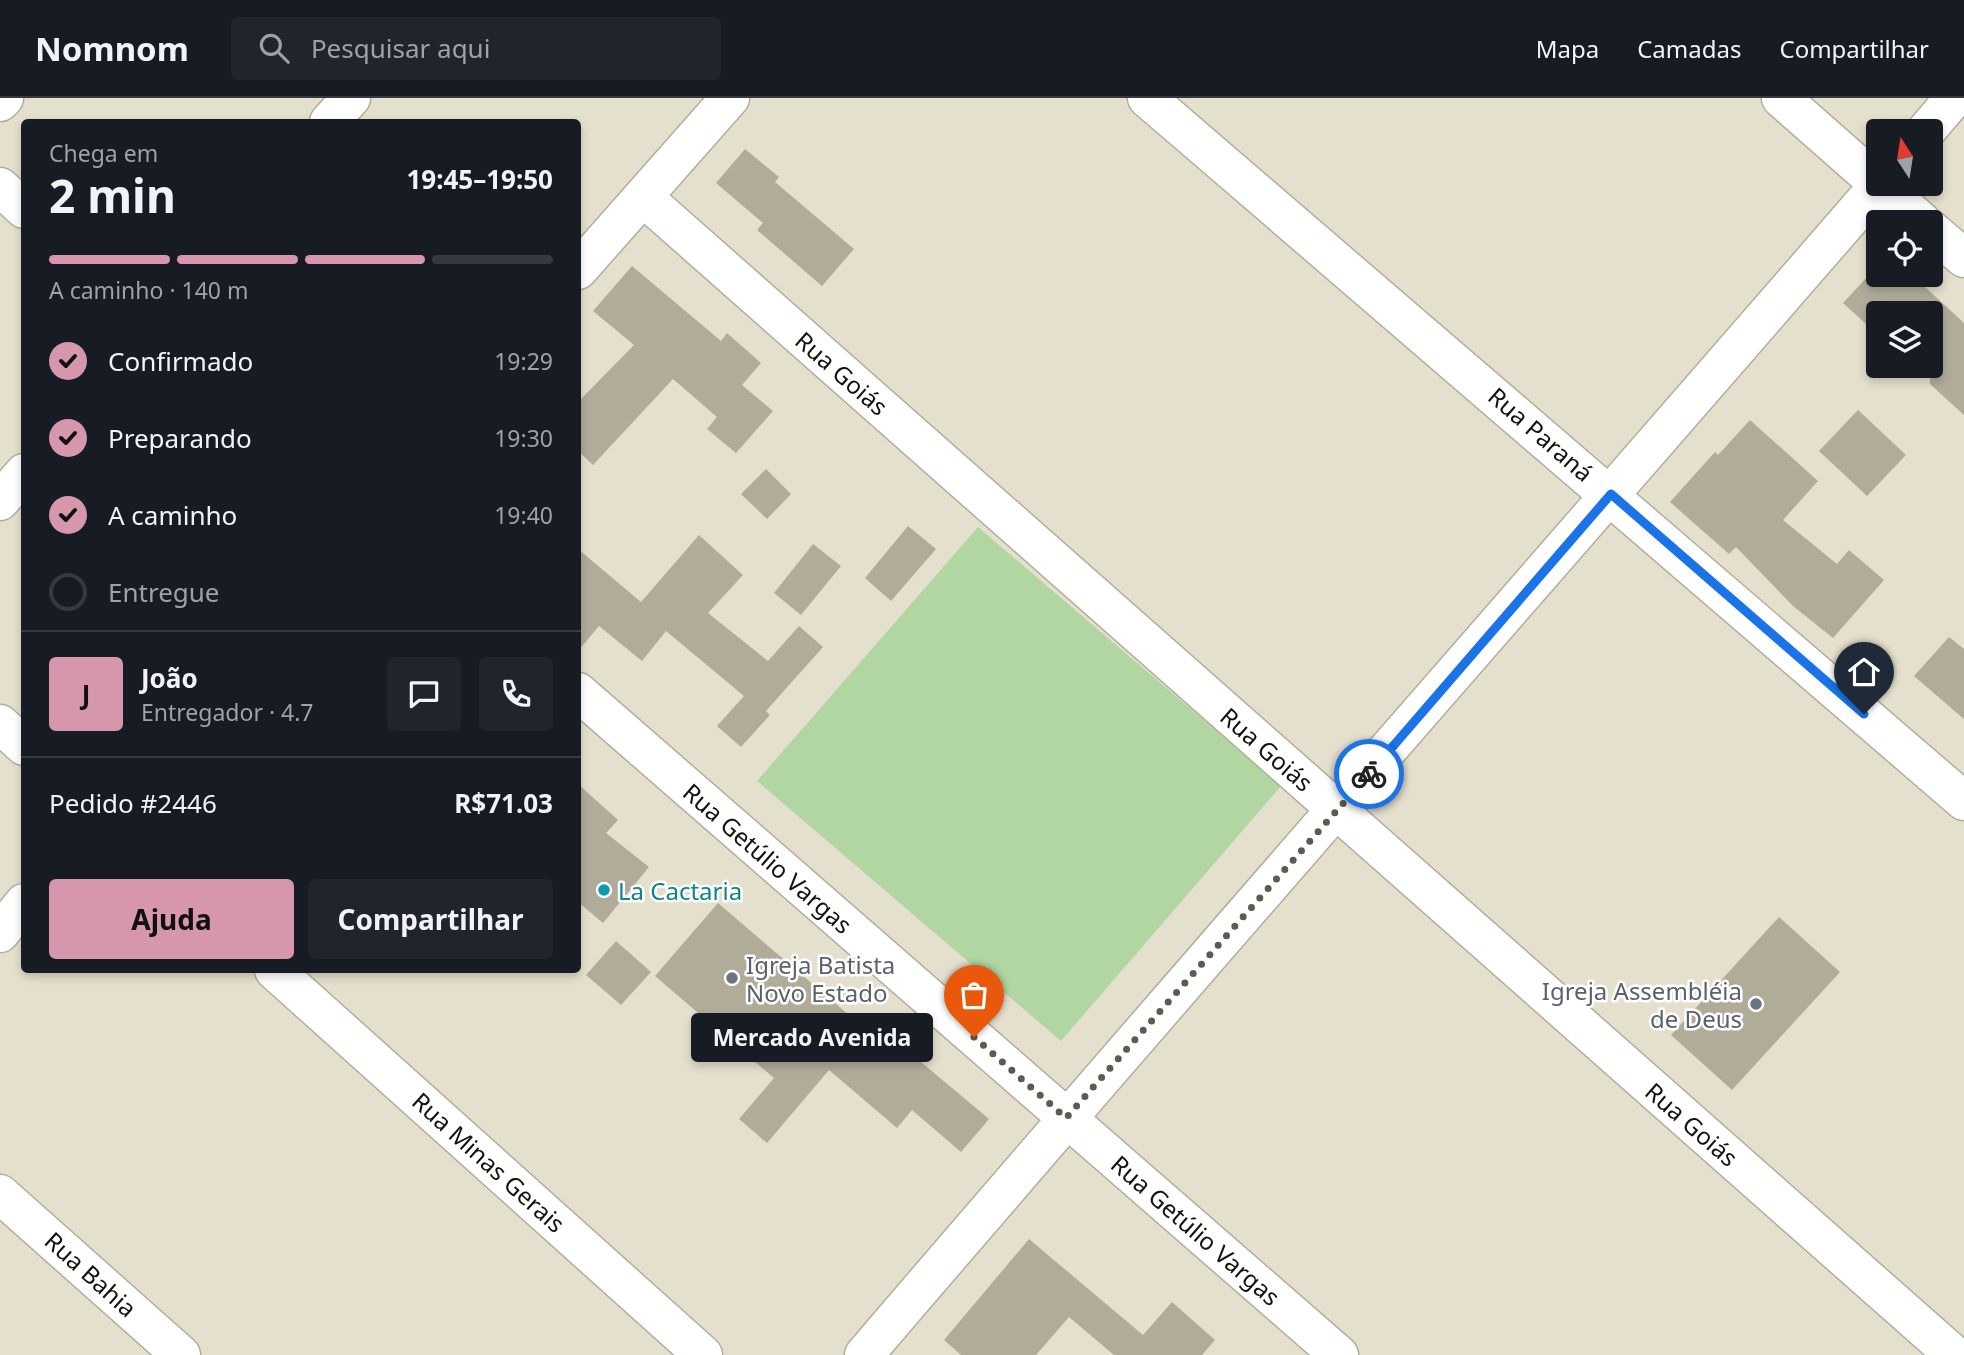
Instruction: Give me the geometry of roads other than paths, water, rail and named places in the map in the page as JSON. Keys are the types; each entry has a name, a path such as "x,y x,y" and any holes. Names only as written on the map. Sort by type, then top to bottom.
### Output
{"street":[{"path":"0,102 4,98"},
{"path":"333,119 351,98"},
{"path":"581,267 730,98"},
{"name":"Rua Paraná","path":"1147,98 1611,494 1964,801"},
{"path":"1781,98 1866,173"},
{"path":"1936,119 1954,98"},
{"path":"0,187 21,206"},
{"path":"864,1355 1066,1118 1869,196"},
{"path":"1892,196 1908,210"},
{"name":"Rua Goiás","path":"643,197 1954,1355"},
{"path":"1943,240 1964,258"},
{"path":"0,501 21,476"},
{"name":"Rua Getúlio Vargas","path":"581,695 1339,1355"},
{"path":"0,724 21,743"},
{"path":"0,933 21,907"},
{"name":"Rua Minas Gerais","path":"277,973 703,1355"},
{"name":"Rua Bahia","path":"0,1194 181,1355"}],"place":[{"name":"La Cactaria","path":"604,890"},
{"name":"Igreja Batista Novo Estado","path":"732,978"},
{"name":"Igreja Assembléia de Deus","path":"1756,1004"},
{"name":"Mercado Avenida","path":"974,1037"}]}
